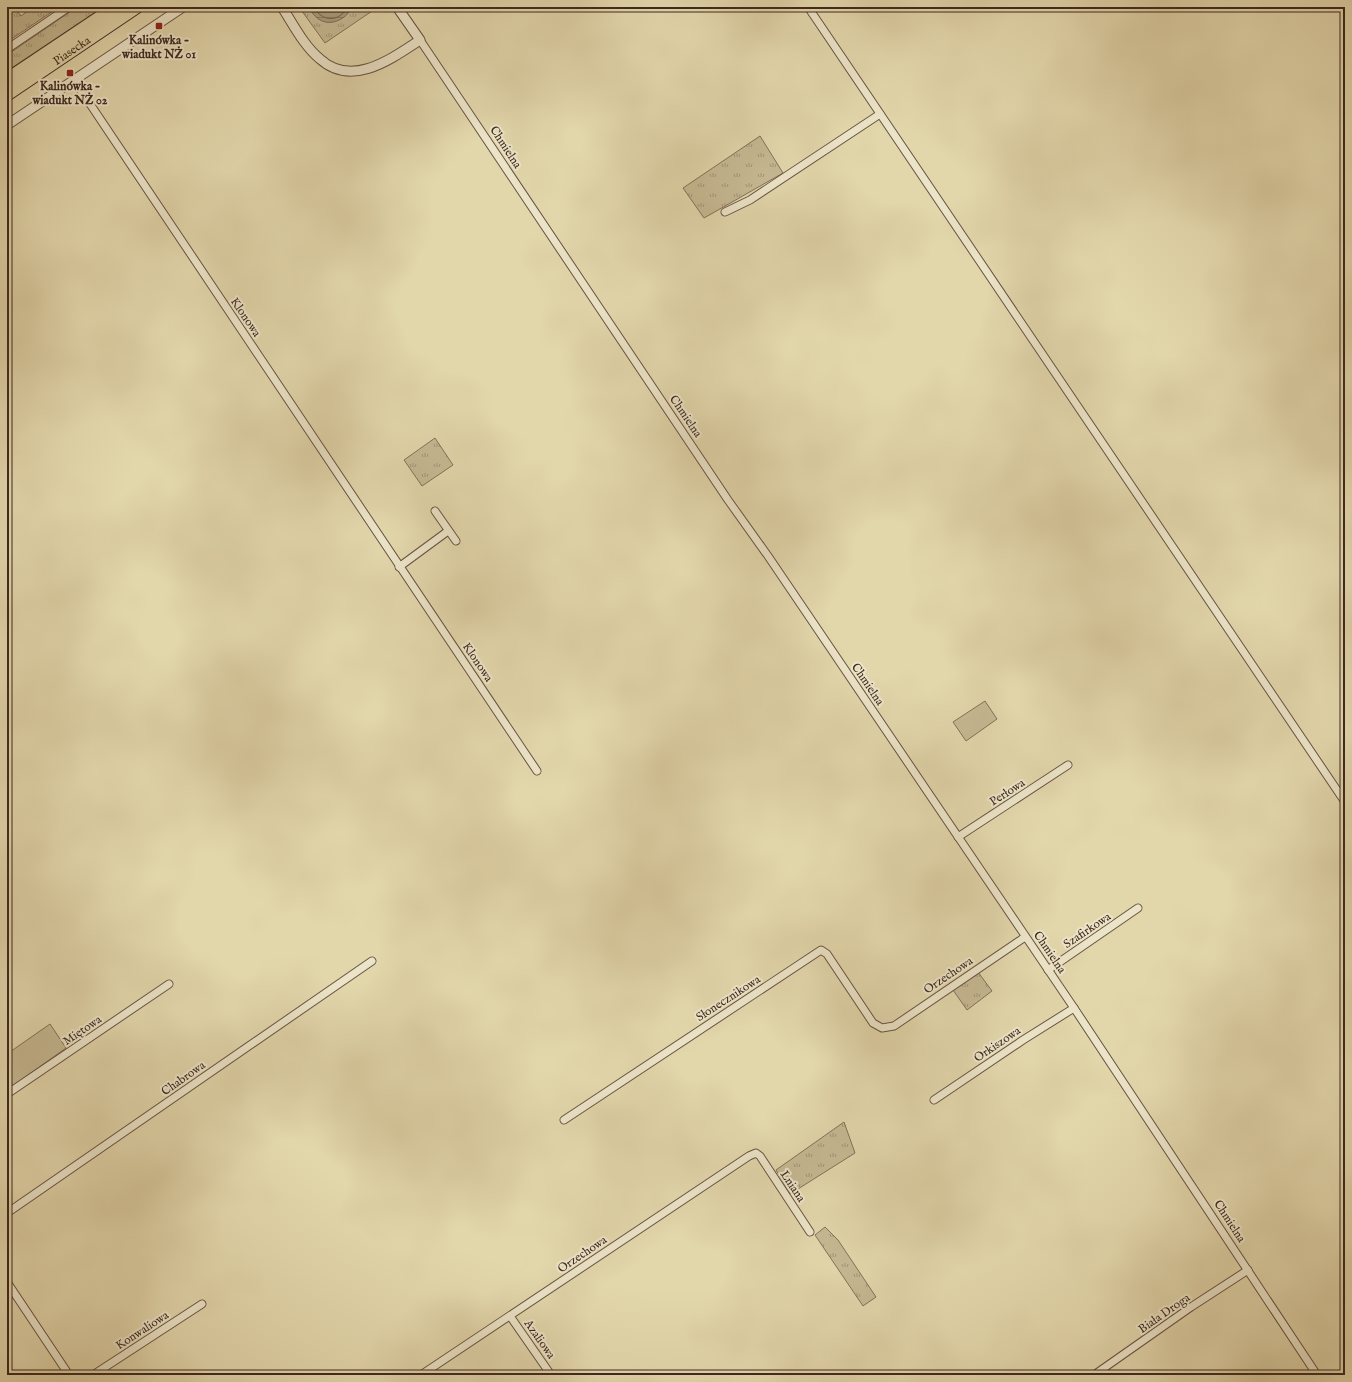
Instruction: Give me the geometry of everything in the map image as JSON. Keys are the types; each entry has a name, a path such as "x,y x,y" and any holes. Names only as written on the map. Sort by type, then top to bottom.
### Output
{"highway":[{"name":"Piasecka","path":"7,80 116,7"},
{"name":"Piasecka","path":"7,94 136,7"}],"street":[{"path":"7,49 70,7"},
{"path":"7,125 183,7"},
{"path":"282,7 310,50 320,60 335,68 353,71 376,67 420,40"},
{"name":"Chmielna","path":"397,7 666,408 1074,1008 1317,1375"},
{"path":"808,7 1345,802"},
{"name":"Klonowa","path":"74,80 537,771"},
{"path":"725,212 750,200 880,114"},
{"path":"435,511 456,541"},
{"path":"400,567 448,531"},
{"name":"Perłowa","path":"958,837 1068,765"},
{"name":"Szafirkowa","path":"1048,970 1138,908"},
{"name":"Orzechowa","path":"882,1028 894,1026 1025,937"},
{"name":"Słonecznikowa","path":"564,1120 821,950 827,954 873,1023 882,1028"},
{"name":"Chabrowa","path":"7,1212 372,961"},
{"name":"Miętowa","path":"7,1094 169,984"},
{"name":"Orkiszowa","path":"934,1100 1023,1040 1074,1008"},
{"name":"Orzechowa","path":"423,1375 749,1156 756,1153"},
{"name":"Lniana","path":"756,1153 760,1156 810,1232"},
{"name":"Biała Droga","path":"1094,1375 1248,1270"},
{"path":"7,1282 69,1375"},
{"name":"Konwaliowa","path":"93,1375 202,1304"},
{"name":"Azaliowa","path":"510,1316 551,1375"}],"green space":[{"path":"13,7 21,16 33,7 59,7 7,42 7,11"},
{"path":"77,7 103,7 7,71 7,55"},
{"path":"299,7 378,7 325,43"},
{"path":"760,136 783,173 704,218 683,188"},
{"path":"435,438 453,465 422,486 404,460"},
{"path":"985,701 997,719 966,741 953,722"},
{"path":"978,972 992,991 967,1010 953,990"},
{"path":"50,1024 66,1048 7,1090 7,1054"},
{"path":"844,1122 855,1153 790,1194 776,1170"},
{"path":"825,1227 838,1240 876,1297 863,1306 815,1235"}],"water":[{"path":"309,7 353,7 342,18 336,21 324,22 313,14"}],"place":[{"name":"Kalinówka - wiadukt NŻ 01","path":"159,26"},
{"name":"Kalinówka - wiadukt NŻ 02","path":"70,73"}]}
